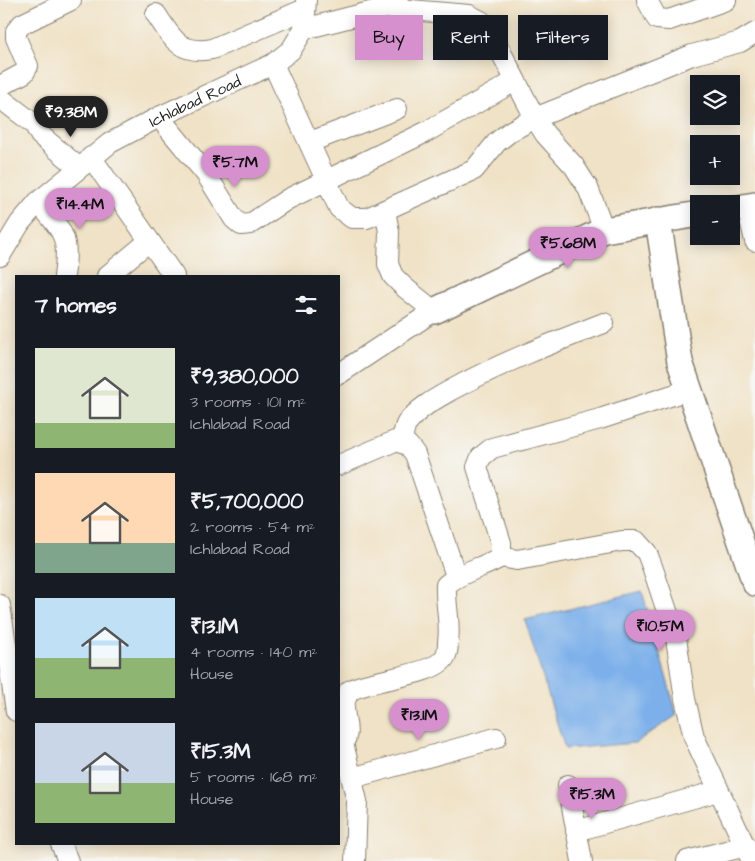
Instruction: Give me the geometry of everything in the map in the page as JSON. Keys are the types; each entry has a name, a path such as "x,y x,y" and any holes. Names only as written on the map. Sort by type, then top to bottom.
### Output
{"street":[{"path":"0,86 24,73 28,66 16,38 16,31 22,24 71,0"},
{"path":"647,0 657,19 670,20 726,0"},
{"path":"304,29 394,4 469,15 481,21 491,34 545,134 574,166 588,188 604,230"},
{"path":"156,14 172,38 185,49 199,51 212,49 306,5"},
{"name":"Ichlabad Road","path":"0,256 20,223 38,202 110,143 159,117 273,64 291,50 304,29 306,5"},
{"path":"273,64 339,208 352,218 367,218 474,170 498,142 511,131 535,118 692,55 740,42 755,33"},
{"path":"159,117 206,174 234,219 241,225 250,224 288,199 426,132 515,81"},
{"path":"0,98 37,130 85,162 173,275"},
{"path":"310,142 397,109"},
{"path":"38,202 62,231 67,252 64,275"},
{"path":"745,207 755,241"},
{"path":"386,210 389,232 388,264 404,287 434,311"},
{"path":"340,373 434,311 604,230 690,215"},
{"path":"658,220 680,362 755,583"},
{"path":"108,275 148,242"},
{"path":"402,441 406,425 416,413 434,400 477,376 532,351 604,323"},
{"path":"501,557 501,544 477,467 481,456 492,448 600,419 688,390"},
{"path":"340,465 396,441 402,441 408,445 414,454 456,576"},
{"path":"355,861 358,801 341,744 347,734 344,705 349,691 359,684 411,674 436,666 444,658 448,641 445,602 446,585 456,576 489,564 501,557 517,560 622,541 636,541 646,553 653,569 676,638 689,719 694,737 749,854 687,861"},
{"path":"0,605 10,631 3,660 15,707"},
{"path":"352,778 496,738"},
{"path":"568,785 582,861"},
{"path":"576,831 718,791"},
{"path":"61,845 68,861"}],"water":[{"path":"642,591 677,715 635,743 565,749 525,620"}]}
